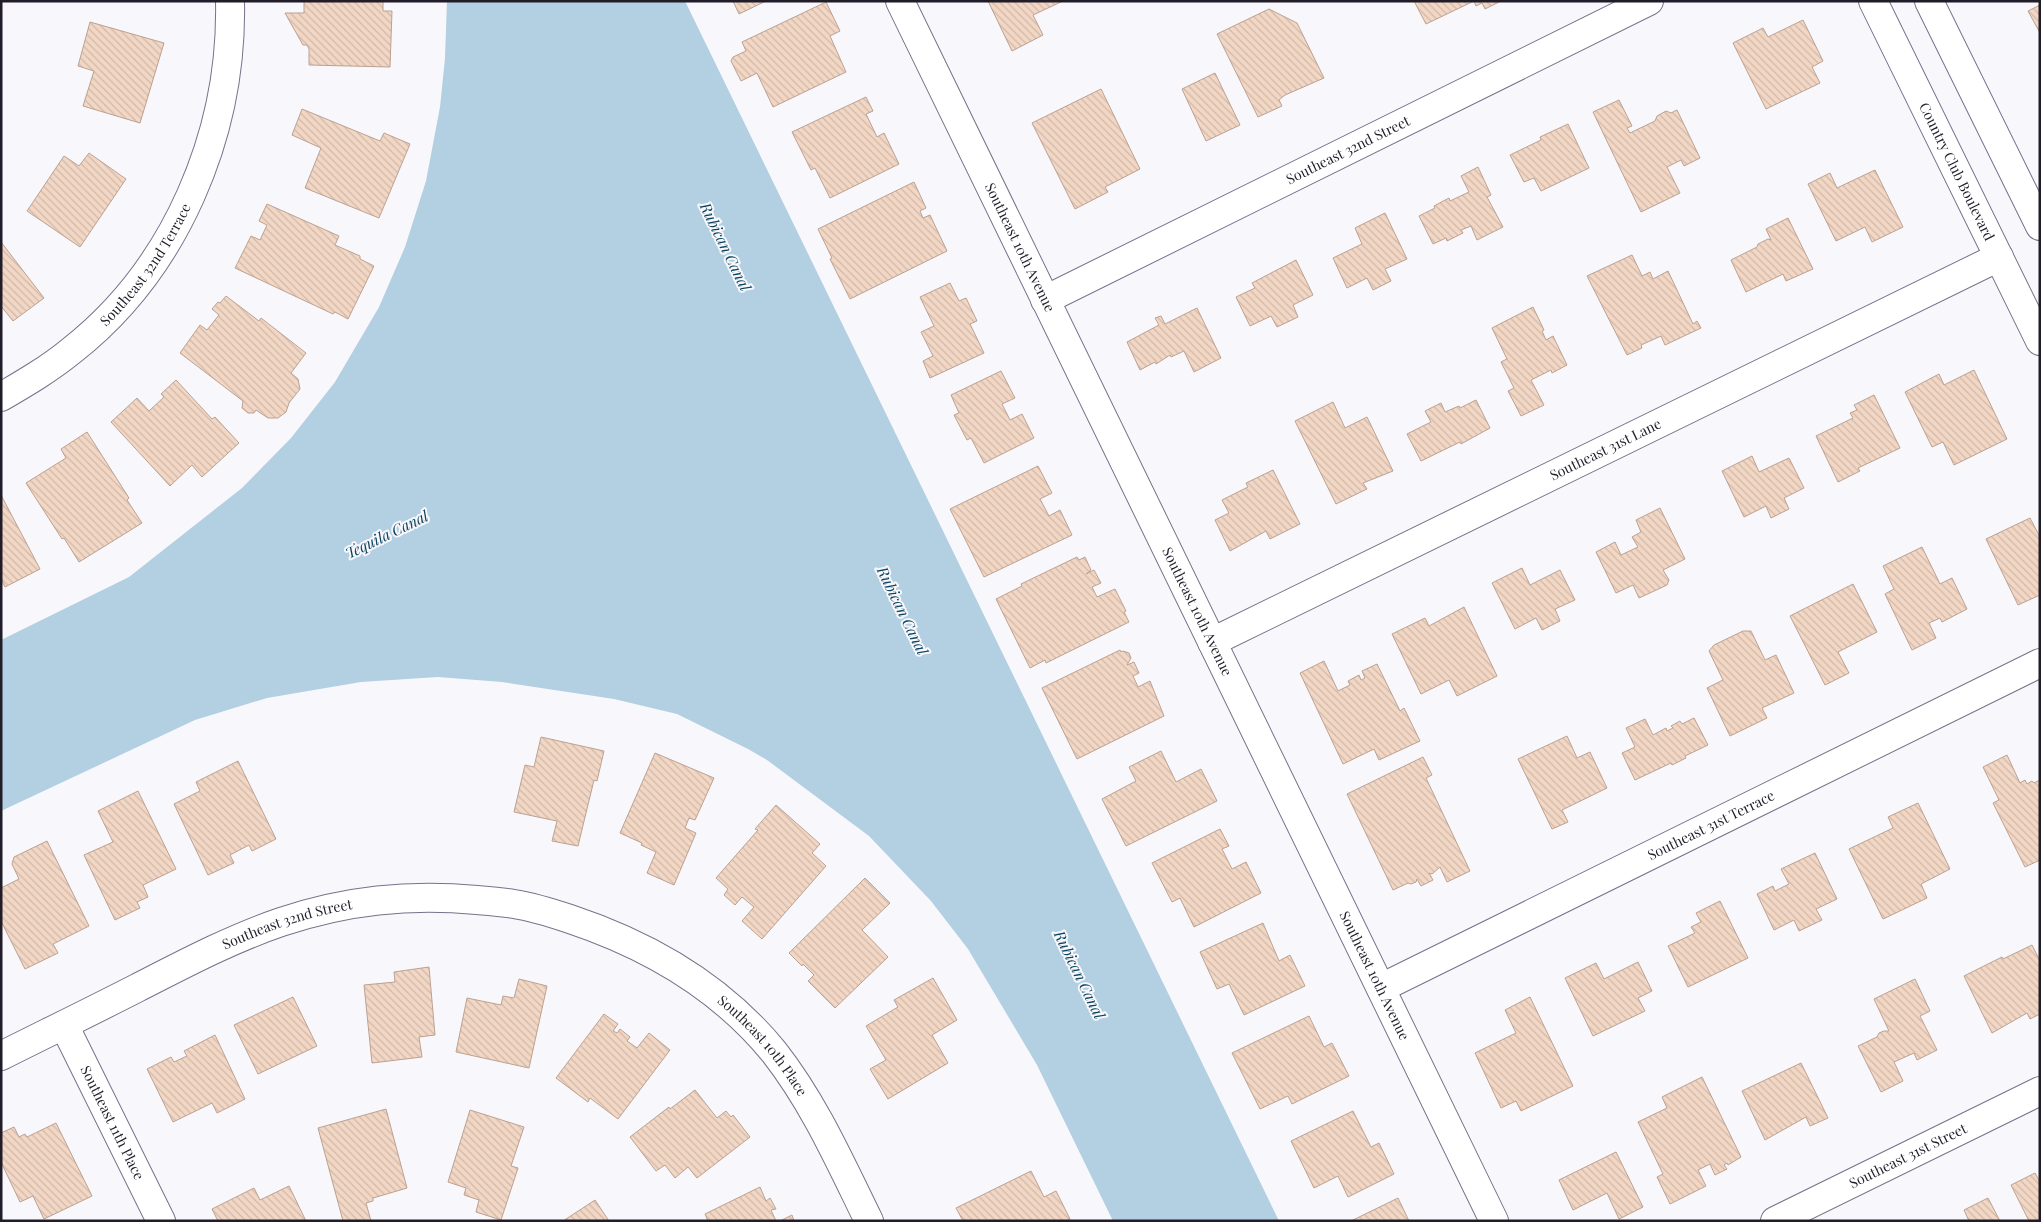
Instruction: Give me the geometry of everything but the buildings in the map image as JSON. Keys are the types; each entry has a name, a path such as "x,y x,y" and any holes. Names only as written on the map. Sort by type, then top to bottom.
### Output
{"street":[{"name":"Southeast 32nd Terrace","path":"1,397 44,371 72,351 123,303 166,243 187,203 204,161 218,118 225,86 230,1"},
{"name":"Southeast 10th Avenue","path":"900,1 1494,1221"},
{"name":"Southeast 32nd Street","path":"1045,300 1649,1"},
{"name":"Country Club Boulevard","path":"1873,1 2040,341"},
{"path":"1929,1 2040,226"},
{"name":"Southeast 31st Lane","path":"1212,642 1999,257"},
{"name":"Southeast 31st Terrace","path":"1381,988 2040,663"},
{"name":"Southeast 32nd Street","path":"1,1056 243,936 282,922 362,901 438,897 514,904 597,928"},
{"name":"Southeast 10th Place","path":"597,928 661,958 691,976 745,1021 784,1065 816,1114 869,1221"},
{"name":"Southeast 11th Place","path":"64,1025 160,1221"},
{"name":"Southeast 31st Street","path":"1775,1221 2040,1091"}],"water":[{"path":"447,1 685,1 1279,1221 1113,1221 1037,1065 968,949 931,901 869,836 767,760 677,714 614,699 502,682 438,677 361,682 267,698 195,720 1,811 1,640 129,577 242,488 291,438 335,382 379,307 405,247 426,181 440,107 445,58"}],"water label":[{"name":"Rubican Canal","path":"725,247"},
{"name":"Tequila Canal","path":"387,535"},
{"name":"Rubican Canal","path":"902,611"},
{"name":"Rubican Canal","path":"1079,975"}]}
